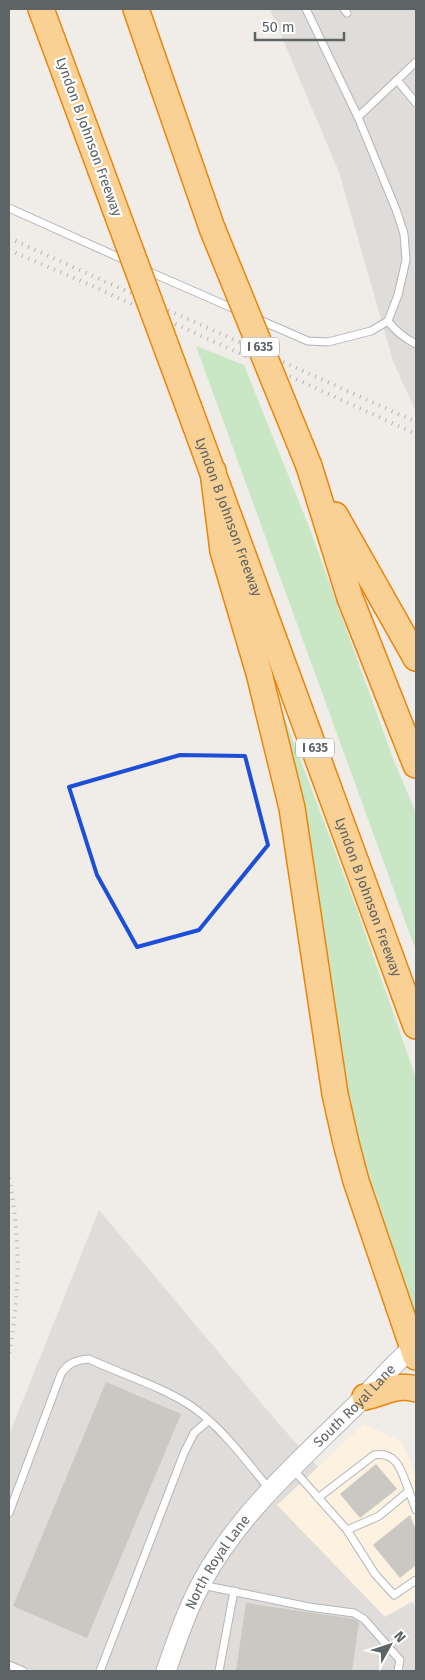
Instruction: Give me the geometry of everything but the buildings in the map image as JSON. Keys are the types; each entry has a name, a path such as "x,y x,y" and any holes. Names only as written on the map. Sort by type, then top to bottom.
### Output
{"highway":[{"name":"Lyndon B Johnson Freeway","path":"41,9 213,471 416,1026"},
{"name":"I 635","path":"136,9 212,228 309,466 350,598 416,765"},
{"path":"309,466 416,658"},
{"path":"213,471 222,551 259,673 292,808 327,1045 342,1126 356,1181 415,1350"},
{"path":"365,1397 400,1386 416,1389"}],"main road":[{"name":"South Royal Lane","path":"292,1468 415,1350"},
{"name":"North Royal Lane","path":"166,1671 188,1610 200,1585 223,1547 245,1518 292,1468"}],"lane":[{"path":"9,208 308,341 328,342 345,339 371,331 388,321 398,296 406,260 404,234 397,212 358,117 306,9"},
{"path":"358,117 416,62"},
{"path":"397,80 416,103"},
{"path":"388,321 403,338 416,344"},
{"path":"9,1513 61,1374 66,1366 77,1360 89,1359 176,1398 195,1409 222,1432 270,1490"},
{"path":"100,1671 184,1453 194,1433 208,1421"},
{"path":"318,1498 374,1455 383,1454 391,1457 398,1466 416,1510"},
{"path":"292,1468 347,1530 375,1574 394,1595 416,1580"},
{"path":"347,1530 379,1516 409,1491"},
{"path":"200,1585 309,1607 354,1613 371,1625 400,1660 398,1671"},
{"path":"219,1671 234,1591"},
{"path":"9,1665 23,1671"}],"highlighted area":[{"path":"180,755 245,756 268,845 199,930 137,947 97,875 69,787"}],"shaded area":[{"path":"270,9 416,9 416,412 393,361 339,172"},
{"path":"99,1210 278,1423 318,1467 277,1505 385,1617 412,1602 416,1608 416,1671 9,1671 9,1435"},
{"path":"364,1424 402,1442 416,1476 416,1599 385,1617 276,1505"}],"green space":[{"path":"196,346 244,365 311,532 394,761 416,813 416,951"},
{"path":"275,692 356,907 416,1078 416,1316 410,1310 345,1116"}],"railway":[{"path":"9,238 416,422"},
{"path":"9,250 88,284 416,434"},
{"path":"9,1178 16,1223 18,1265 13,1330 9,1353"}]}
